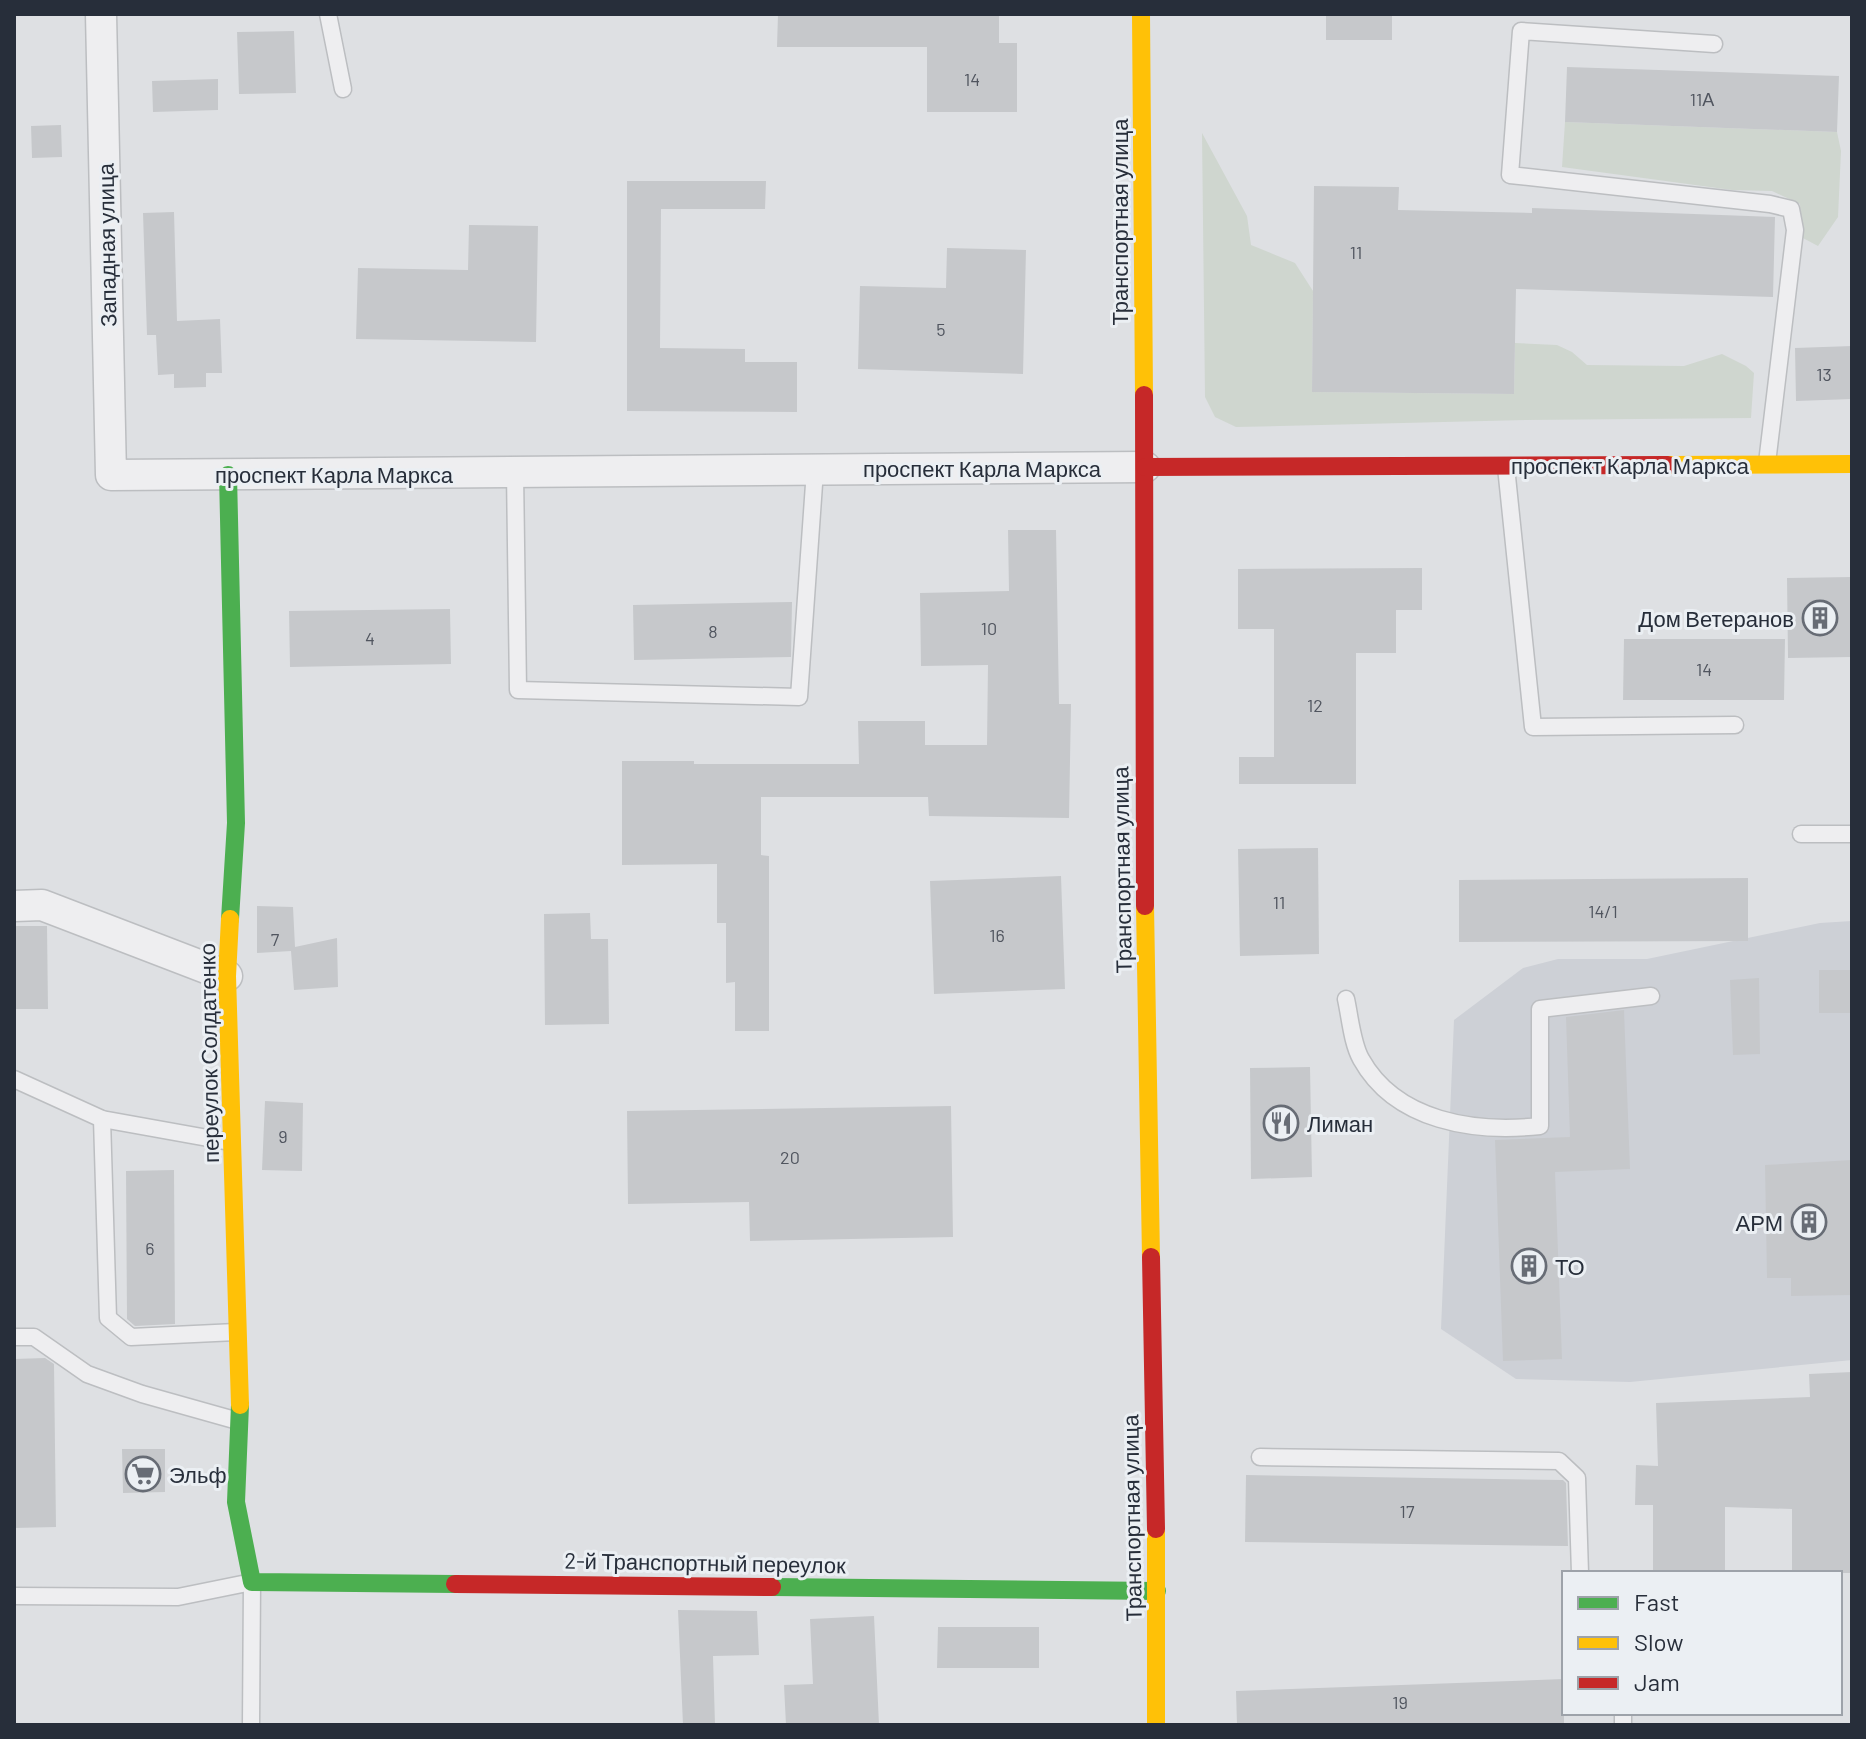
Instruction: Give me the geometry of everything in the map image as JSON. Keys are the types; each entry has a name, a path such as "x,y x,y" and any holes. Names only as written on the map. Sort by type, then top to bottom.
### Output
{"street":[{"name":"Западная улица","path":"101,14 111,475"},
{"name":"Транспортная улица","path":"1141,14 1144,846 1157,1591 1156,1725"},
{"name":"проспект Карла Маркса","path":"111,475 1852,464"},
{"name":"переулок Солдатенко","path":"228,475 236,823 227,976 240,1421 236,1502 252,1582"},
{"path":"14,906 42,905 227,976"},
{"name":"2-й Транспортный переулок","path":"252,1582 1157,1591"}],"lane":[{"path":"328,14 343,89"},
{"path":"1714,44 1521,31 1510,175 1770,204 1791,209 1795,230 1766,464"},
{"path":"1506,465 1533,727 1735,725"},
{"path":"515,472 518,690 799,697 815,470"},
{"path":"1801,834 1852,834"},
{"path":"1346,999 1360,1058 1392,1097 1435,1119 1506,1130 1540,1126 1540,1009 1651,996"},
{"path":"14,1079 102,1119 232,1143"},
{"path":"102,1119 108,1318 131,1337 237,1332"},
{"path":"14,1337 34,1337 87,1374 142,1394 240,1421"},
{"path":"1260,1457 1559,1461 1577,1478 1580,1571"},
{"path":"14,1596 178,1597 252,1582 251,1725"}],"shaded area":[{"path":"1565,122 1837,132 1841,151 1838,217 1818,246 1801,237 1800,204 1772,191 1732,190 1562,167"},
{"path":"1202,133 1247,216 1251,245 1295,263 1313,291 1312,392 1514,394 1515,343 1557,345 1572,352 1587,365 1684,366 1722,354 1754,373 1751,418 1236,427 1215,417 1205,397"},
{"path":"1852,921 1852,1360 1630,1382 1516,1379 1441,1329 1454,1020 1523,968 1558,959 1647,959 1820,923"}],"building":[{"path":"778,14 999,14 999,43 1017,43 1017,112 927,112 927,47 777,47"},
{"path":"1326,14 1392,14 1392,40 1326,40"},
{"path":"294,31 296,93 239,94 237,32"},
{"path":"1567,67 1839,76 1837,132 1565,122"},
{"path":"218,79 218,110 153,112 152,81"},
{"path":"61,125 62,157 32,158 31,126"},
{"path":"627,181 766,181 765,209 661,209 660,348 745,349 745,362 797,362 797,412 627,411"},
{"path":"1314,186 1399,187 1398,210 1532,213 1532,208 1775,217 1773,297 1516,289 1514,394 1312,392"},
{"path":"174,212 177,321 220,319 222,373 206,373 206,387 174,388 174,374 158,375 156,335 147,335 143,213"},
{"path":"469,225 538,226 536,342 356,339 358,268 468,270"},
{"path":"947,248 1026,250 1023,374 858,369 860,286 946,288"},
{"path":"1852,346 1852,399 1796,401 1795,348"},
{"path":"1008,530 1056,530 1059,704 1071,704 1069,818 929,816 928,797 761,797 761,855 769,856 769,1031 735,1031 735,982 726,983 726,923 717,923 717,864 622,865 622,761 859,764 858,721 925,721 925,745 987,745 988,665 921,666 920,593 1009,591"},
{"path":"1422,568 1422,610 1396,610 1396,653 1356,653 1356,784 1239,784 1239,757 1274,757 1274,629 1238,629 1238,569"},
{"name":"Дом Ветеранов","path":"1852,577 1852,657 1788,658 1787,578"},
{"path":"792,602 791,657 634,660 633,605"},
{"path":"450,609 451,664 290,667 289,611"},
{"path":"1624,639 1785,639 1784,700 1623,700"},
{"path":"1318,848 1319,954 1240,956 1238,849"},
{"path":"1061,876 1065,989 934,994 930,881"},
{"path":"1748,878 1748,941 1459,942 1459,880"},
{"path":"257,906 293,907 295,947 337,938 338,987 294,990 291,951 257,953"},
{"path":"590,913 591,939 608,939 609,1024 545,1025 544,914"},
{"path":"14,926 47,926 48,1009 14,1009"},
{"path":"1819,970 1852,970 1852,1013 1819,1013"},
{"path":"1759,978 1760,1054 1733,1055 1730,980"},
{"name":"ТО","path":"1624,1010 1630,1169 1555,1172 1562,1359 1503,1361 1495,1140 1570,1137 1566,1017"},
{"name":"Лиман","path":"1310,1067 1312,1177 1251,1179 1250,1068"},
{"path":"265,1101 303,1103 302,1171 262,1170"},
{"path":"951,1106 953,1237 750,1241 749,1202 628,1204 627,1111"},
{"name":"АРМ","path":"1852,1160 1852,1295 1791,1296 1791,1278 1767,1278 1765,1165"},
{"path":"174,1170 175,1324 135,1326 127,1319 126,1171"},
{"path":"45,1358 54,1364 56,1527 14,1528 14,1359"},
{"path":"1852,1372 1852,1573 1792,1571 1792,1509 1725,1507 1725,1571 1653,1571 1653,1505 1635,1505 1636,1465 1658,1466 1656,1403 1810,1397 1809,1374"},
{"path":"122,1449 165,1449 165,1492 123,1493"},
{"path":"1246,1475 1563,1480 1566,1483 1568,1546 1245,1542"},
{"path":"678,1610 757,1611 759,1655 713,1656 715,1725 683,1725"},
{"path":"874,1616 879,1725 786,1725 784,1685 813,1684 810,1619"},
{"path":"938,1627 1039,1627 1039,1668 937,1668"},
{"path":"1562,1679 1564,1725 1237,1725 1236,1691"}],"traffic: fast":[{"path":"228,475 236,823 230,919"},
{"path":"240,1405 236,1502 252,1582 455,1584"},
{"path":"772,1587 1157,1591"}],"traffic: slow":[{"path":"1141,14 1144,395"},
{"path":"1668,465 1852,464"},
{"path":"1145,906 1151,1257"},
{"path":"230,919 227,976 240,1405"},
{"path":"1156,1529 1156,1725"}],"traffic: jam":[{"path":"1144,395 1145,906"},
{"path":"1145,467 1668,465"},
{"path":"1151,1257 1156,1529"},
{"path":"455,1584 772,1587"}],"place":[{"name":"Дом Ветеранов","path":"1820,618"},
{"name":"Лиман","path":"1281,1123"},
{"name":"АРМ","path":"1809,1222"},
{"name":"ТО","path":"1529,1266"},
{"name":"Эльф","path":"143,1474"}]}
